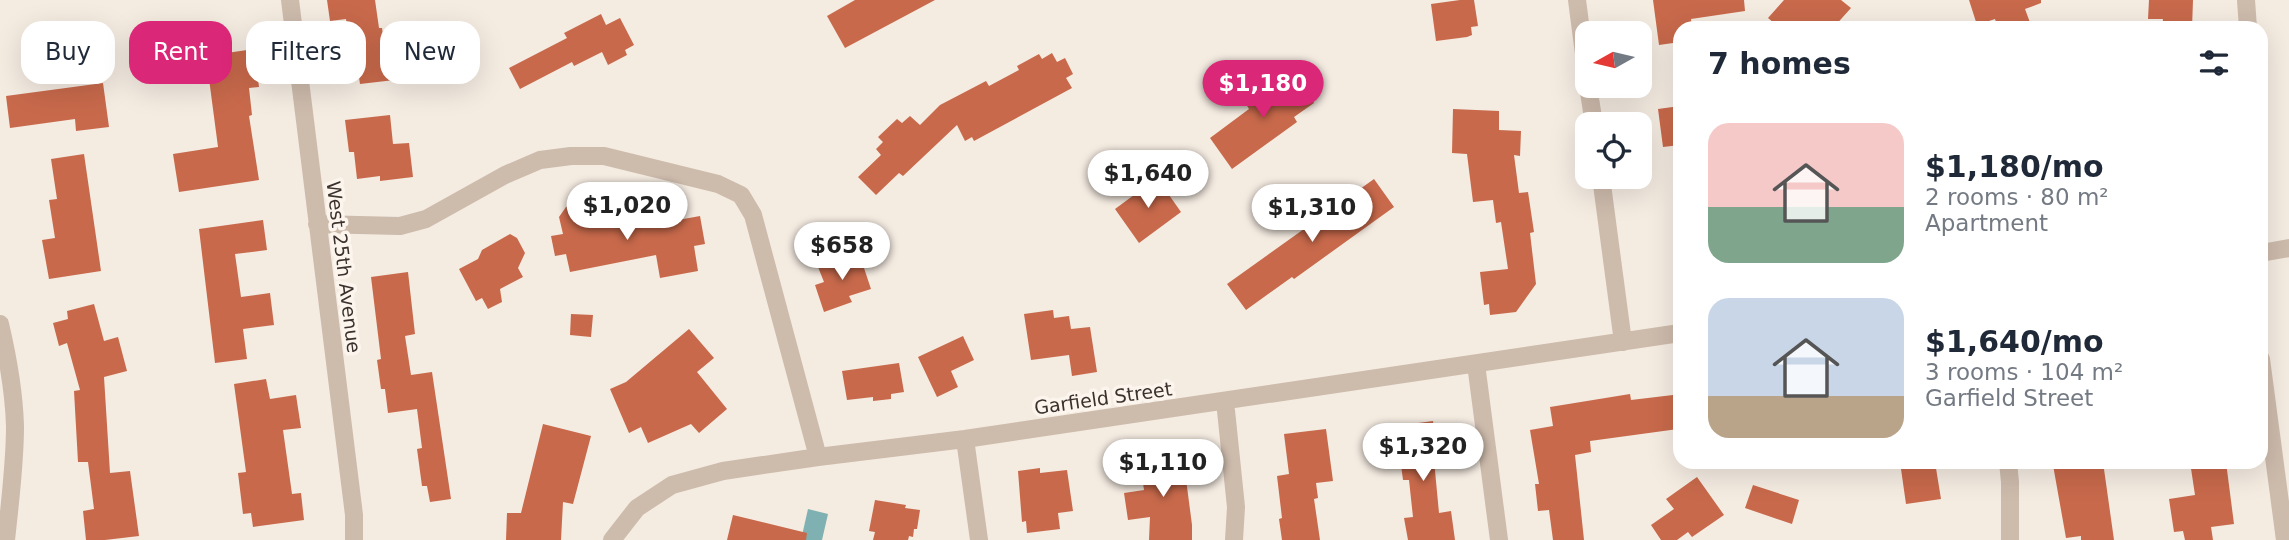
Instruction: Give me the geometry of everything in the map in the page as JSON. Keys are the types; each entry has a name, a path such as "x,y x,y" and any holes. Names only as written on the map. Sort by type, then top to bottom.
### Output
{"street":[{"name":"West 25th Avenue","path":"290,0 354,515 354,540"},
{"path":"1577,0 1580,21"},
{"path":"2246,0 2248,21"},
{"path":"317,224 400,226 426,219 505,175 541,160 571,156 604,156 718,184 741,195 753,215 818,457"},
{"path":"1603,189 1623,342"},
{"path":"2268,252 2289,248"},
{"path":"0,324 9,364 15,425 12,489 4,539"},
{"name":"Garfield Street","path":"612,540 637,508 672,485 723,471 965,439 1673,334"},
{"path":"1476,364 1499,540"},
{"path":"1225,401 1236,507 1234,540"},
{"path":"2268,412 2285,540"},
{"path":"965,439 979,540"},
{"path":"2009,469 2010,540"}],"water":[{"path":"808,509 828,514 822,540 801,540"}],"building":[{"path":"327,0 375,0 380,28 380,82 366,83 366,21 330,21"},
{"path":"855,0 935,0 845,48 827,16"},
{"path":"1474,0 1478,26 1471,27 1472,35 1467,37 1436,41 1431,4"},
{"path":"1653,0 1744,0 1745,11 1691,21 1673,21 1673,43 1659,45"},
{"path":"1784,0 1841,0 1851,8 1839,21 1772,21 1768,18"},
{"path":"1969,0 2041,0 2041,3 2025,9 2029,21 1976,21"},
{"path":"2149,0 2193,0 2192,21 2148,19"},
{"path":"601,14 606,25 620,18 634,45 625,50 627,55 608,65 602,52 574,66 572,62 520,89 509,68 567,38 564,33"},
{"path":"246,50 246,84 259,84 259,87 249,88 252,115 249,116 259,180 179,192 173,154 218,147 210,84 232,84 232,52"},
{"path":"1052,53 1057,62 1065,58 1073,74 1066,78 1072,88 974,141 972,137 965,141 957,125 903,176 899,173 876,195 858,177 881,155 876,149 883,142 878,137 897,119 902,123 910,116 920,125 940,105 986,81 989,86 1019,70 1017,66 1039,54 1042,59"},
{"path":"1292,71 1314,103 1294,117 1297,122 1232,169 1210,138 1249,109 1246,104"},
{"path":"103,84 109,127 76,131 75,119 10,128 6,96"},
{"path":"1673,107 1673,146 1663,147 1658,109"},
{"path":"1453,109 1499,111 1499,130 1521,131 1520,156 1514,155 1519,193 1528,192 1534,232 1530,233 1536,284 1516,312 1490,315 1489,304 1484,305 1480,272 1508,269 1501,222 1496,223 1493,200 1473,202 1467,154 1452,153"},
{"path":"390,115 393,144 409,143 413,177 380,181 380,176 357,179 354,152 349,152 345,120"},
{"path":"84,154 101,271 49,279 42,240 55,238 49,200 57,199 51,159"},
{"path":"1157,178 1181,212 1139,243 1115,209"},
{"path":"1374,179 1394,207 1246,310 1227,284"},
{"path":"575,205 582,211 611,206 615,226 622,225 623,230 700,216 705,244 694,246 698,271 660,278 656,255 570,272 566,254 555,256 551,236 563,234 559,217 566,207"},
{"path":"263,220 267,250 235,254 241,297 270,293 274,325 243,329 247,359 215,363 199,229"},
{"path":"510,234 517,238 525,253 518,268 523,277 500,289 502,302 488,309 482,298 476,301 459,269 478,259 482,250"},
{"path":"859,253 871,289 849,296 852,302 824,312 815,285 824,282 818,267"},
{"path":"408,272 415,334 405,336 411,375 432,372 451,499 430,502 427,486 422,486 417,449 422,448 417,409 388,413 377,360 381,359 371,277"},
{"path":"94,304 104,341 118,337 127,371 104,377 110,473 130,471 139,536 86,540 83,511 94,509 88,462 78,462 74,391 80,390 67,343 59,346 53,323 68,319 67,311"},
{"path":"1053,310 1054,318 1069,316 1071,329 1090,327 1097,372 1072,376 1069,355 1031,360 1024,314"},
{"path":"571,314 593,315 591,337 570,335"},
{"path":"689,329 714,358 697,372 727,409 699,433 691,424 648,443 641,427 629,433 610,389 626,382"},
{"path":"963,336 974,360 951,371 958,387 937,397 918,357"},
{"path":"899,363 904,392 891,394 891,399 873,401 873,397 847,400 842,371"},
{"path":"266,379 270,399 296,395 301,428 283,430 292,494 301,493 304,520 253,527 251,513 243,514 238,473 246,472 234,384"},
{"path":"1630,394 1631,400 1673,395 1673,430 1590,441 1591,452 1575,455 1584,540 1553,540 1549,510 1538,511 1535,484 1539,484 1530,430 1553,426 1550,407"},
{"path":"1433,421 1438,460 1434,460 1439,513 1451,511 1455,540 1408,540 1404,518 1413,517 1409,480 1403,480 1396,426"},
{"path":"543,424 591,436 573,504 563,502 561,540 506,540 507,513 521,513"},
{"path":"1326,429 1333,481 1316,483 1318,498 1314,499 1320,540 1282,540 1277,476 1289,474 1284,434"},
{"path":"1170,452 1171,458 1183,456 1192,540 1149,540 1150,517 1128,520 1124,493 1144,490 1140,462 1154,460 1153,455"},
{"path":"1040,468 1040,473 1067,470 1073,511 1058,513 1060,529 1027,533 1026,521 1022,522 1018,471"},
{"path":"1901,469 1936,469 1941,499 1906,504"},
{"path":"2054,469 2104,469 2114,540 2081,540 2081,536 2066,538"},
{"path":"2191,469 2227,469 2234,524 2211,527 2213,540 2185,540 2183,531 2174,532 2169,499 2195,495"},
{"path":"1697,477 1724,515 1692,537 1688,532 1677,540 1661,540 1651,525 1674,509 1666,499"},
{"path":"1753,485 1799,500 1792,524 1745,508"},
{"path":"875,500 920,510 913,537 909,536 908,540 873,540 875,532 869,531"},
{"path":"733,515 807,533 806,540 727,540"}]}
